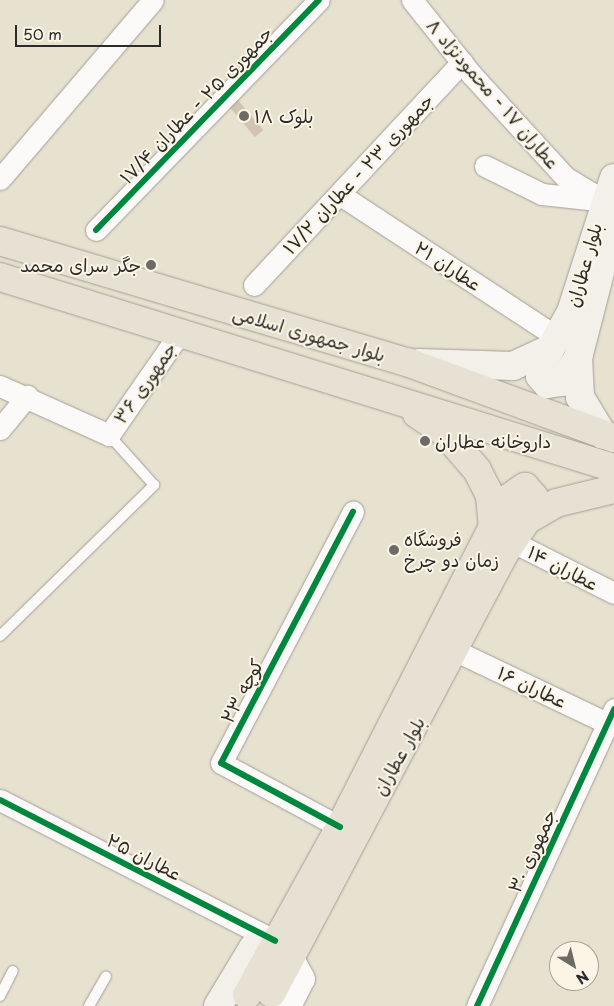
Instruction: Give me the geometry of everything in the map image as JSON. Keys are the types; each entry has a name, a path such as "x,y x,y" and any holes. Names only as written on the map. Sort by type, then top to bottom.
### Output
{"main road":[{"name":"بلوار عطاران","path":"610,199 578,358 562,382 547,384 540,376 553,344 571,312 610,199"},
{"name":"بلوار جمهوری اسلامی","path":"0,241 407,362 600,434"},
{"name":"بلوار جمهوری اسلامی","path":"0,277 395,398 614,468"},
{"path":"407,362 513,366 553,344"},
{"path":"578,358 580,397 600,434"},
{"path":"395,398 445,433 469,459 511,532 556,503 614,489"},
{"path":"577,456 553,435 562,427 600,434"},
{"name":"بلوار عطاران","path":"282,949 456,652 511,532"},
{"name":"بلوار عطاران","path":"269,998 282,949 340,827 511,532"},
{"path":"218,1006 253,948 282,949"}],"street":[{"path":"0,179 153,0"},
{"name":"جمهوری ۲۵ - عطاران ۱۷/۴","path":"96,230 319,0"},
{"name":"عطاران ۱۷ - محمودنژاد ۸","path":"412,0 462,62 565,176 610,199"},
{"name":"جمهوری ۲۳ - عطاران ۱۷/۲","path":"254,285 462,62"},
{"path":"485,166 542,194 610,199"},
{"name":"عطاران ۲۱","path":"339,194 553,344"},
{"name":"جمهوری ۳۶","path":"0,386 27,396 109,435 181,332"},
{"path":"0,430 27,396"},
{"name":"کوچه ۲۳","path":"340,827 221,763 353,512"},
{"name":"عطاران ۱۴","path":"511,532 614,593"},
{"name":"عطاران ۱۶","path":"456,652 611,716"},
{"name":"جمهوری ۳۰","path":"477,1006 611,716"},
{"name":"عطاران ۲۵","path":"0,800 282,949"}],"lane":[{"path":"0,636 154,485 109,435"},
{"path":"0,996 13,972"},
{"path":"89,1006 106,977"}],"building":[{"name":"بلوک ۱۸","path":"233,94 263,130 255,137 225,101"}],"cycle path":[{"path":"96,230 319,0"},
{"path":"340,827 221,763 353,512"},
{"path":"477,1006 614,709"},
{"path":"0,800 275,941"}],"place":[{"name":"بلوک ۱۸","path":"244,116"},
{"name":"جگر سرای محمد","path":"151,265"},
{"name":"داروخانه عطاران","path":"425,441"},
{"name":"فروشگاه زمان دو چرخ","path":"394,550"}]}
